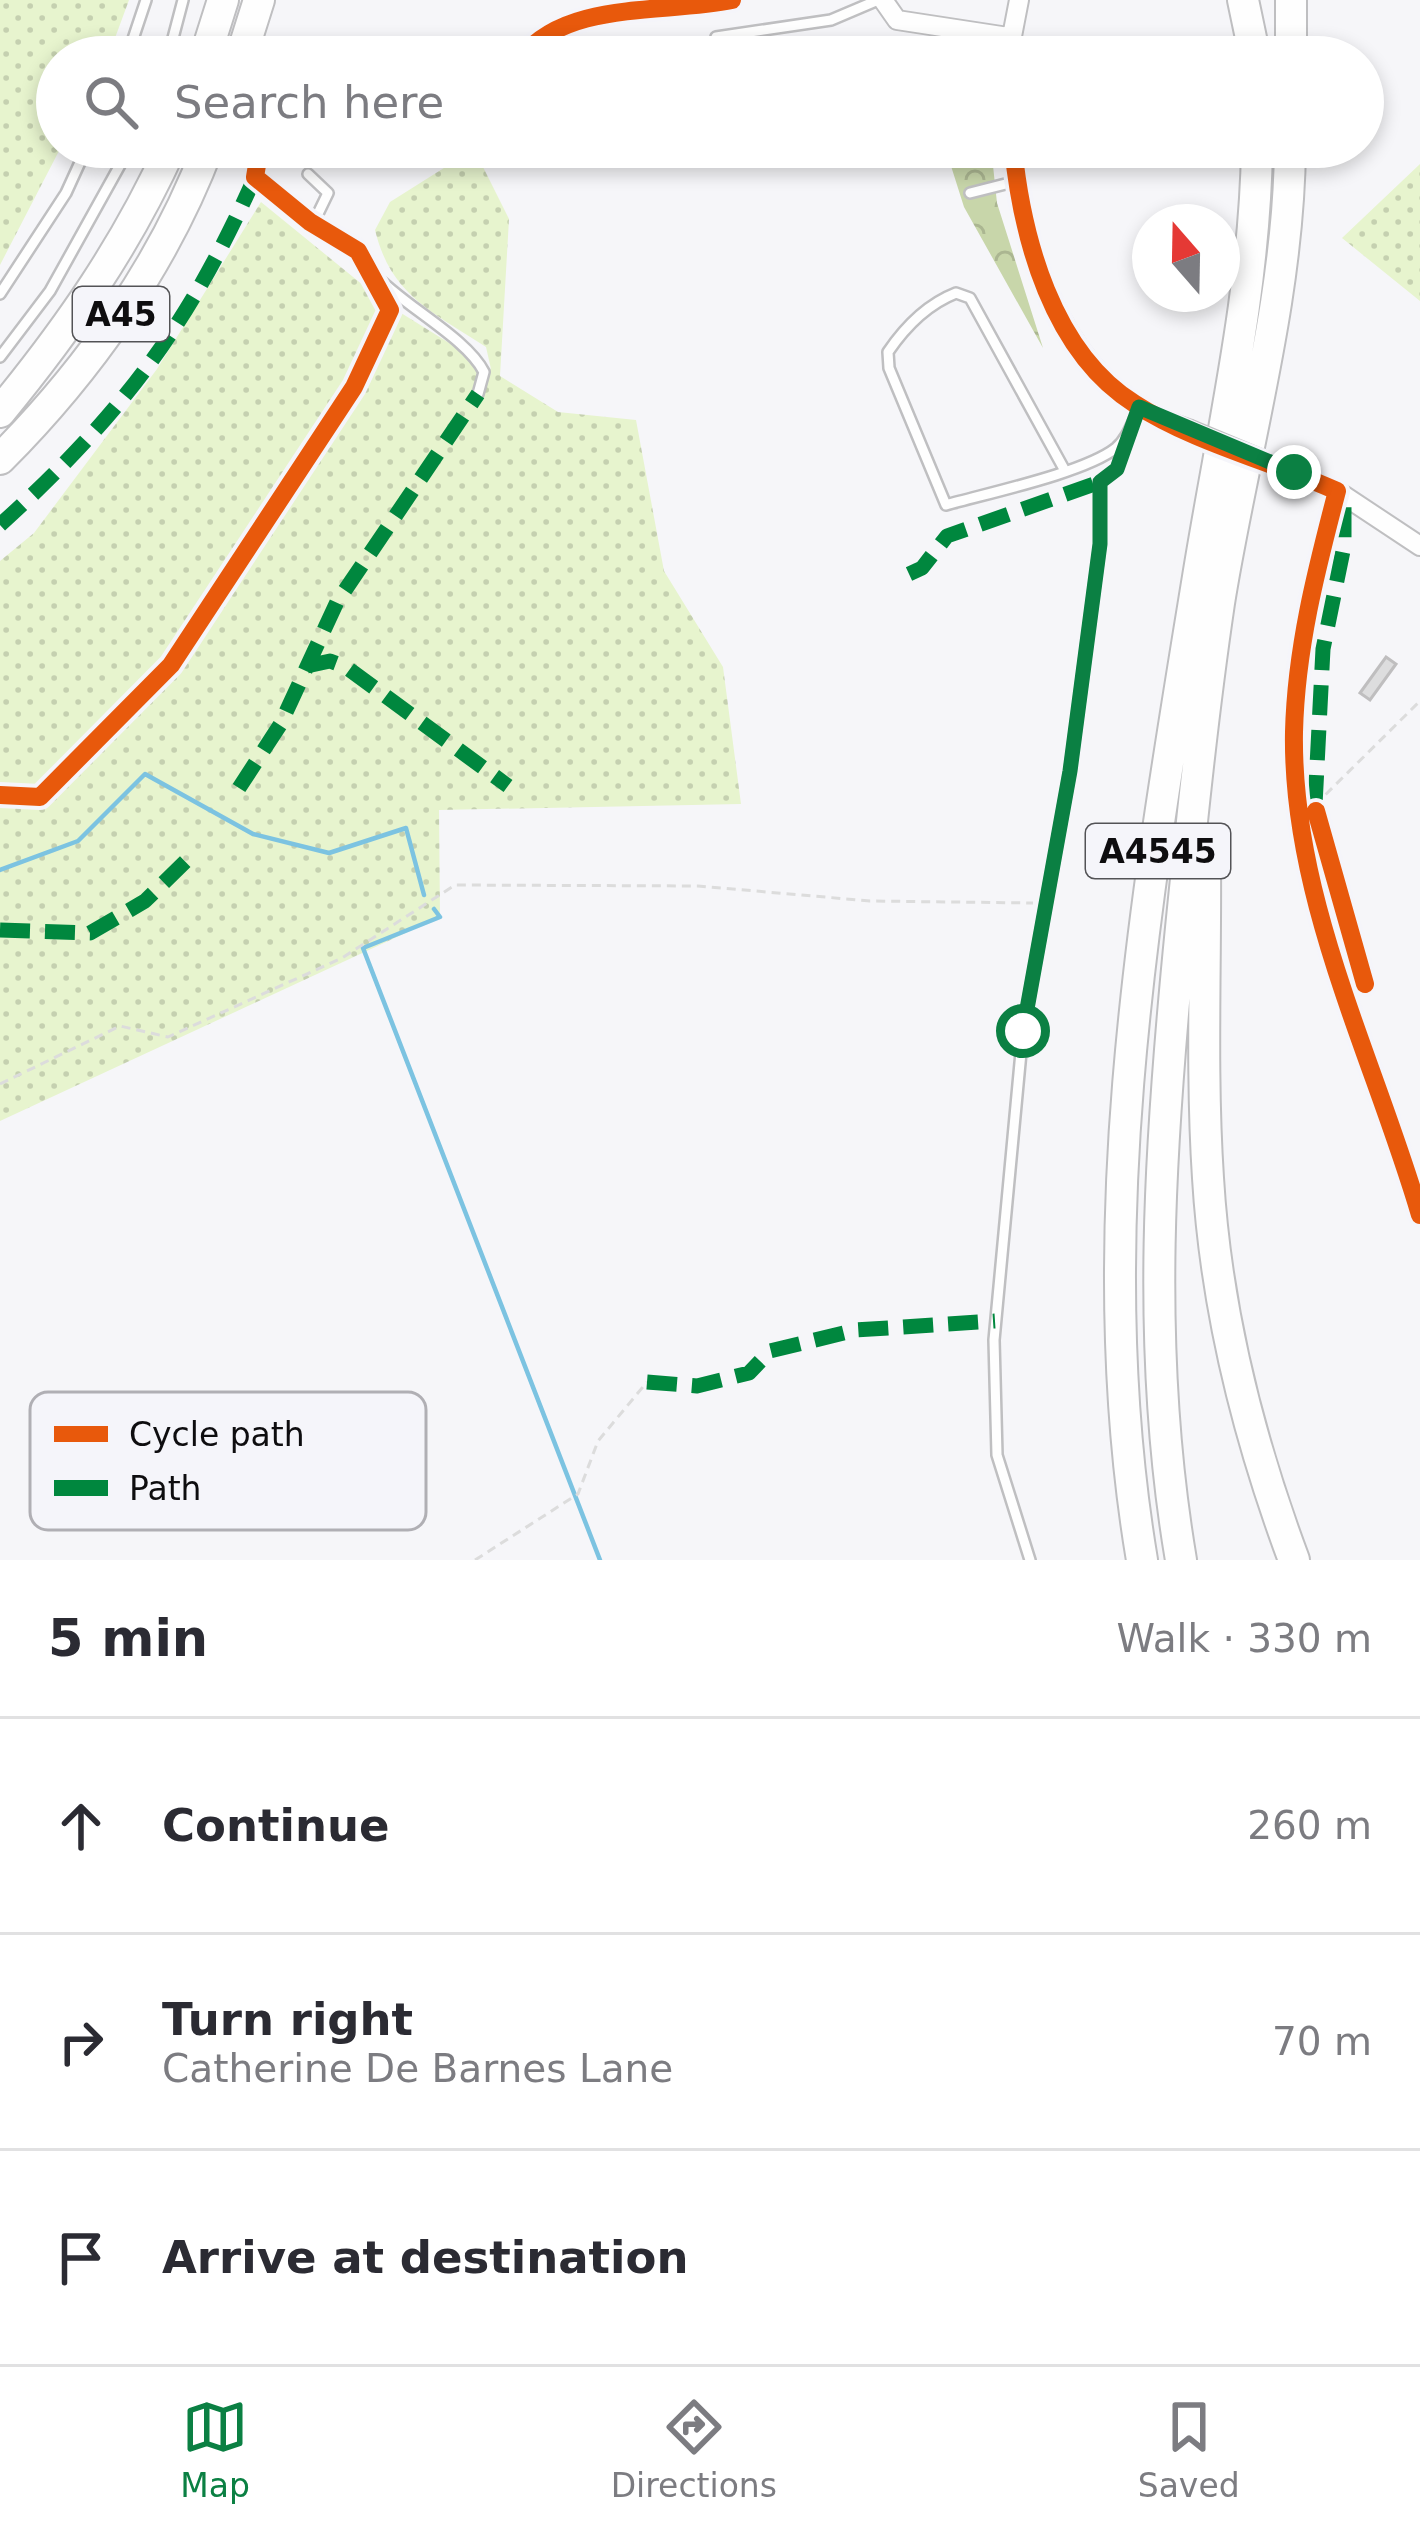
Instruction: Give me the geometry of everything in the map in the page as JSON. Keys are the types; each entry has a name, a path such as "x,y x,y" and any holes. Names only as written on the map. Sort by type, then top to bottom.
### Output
{"highway":[{"path":"212,36 223,0"},
{"path":"248,36 259,0"},
{"path":"1244,0 1252,36"},
{"path":"1256,0 1256,36"},
{"path":"1291,0 1291,36"},
{"name":"A45","path":"0,412 94,294 136,224 161,168"},
{"name":"A45","path":"0,459 118,318 200,168"},
{"name":"A4545","path":"1142,1560 1120,1356 1124,1135 1170,763 1256,243 1257,168"},
{"name":"A4545","path":"1181,1560 1160,1386 1160,1183 1205,709 1281,262 1288,168"},
{"path":"1205,709 1205,1091 1211,1220 1238,1381 1294,1560"}],"street":[{"path":"880,0 897,20 963,36"},
{"path":"1011,36 1019,0"},
{"path":"896,36 897,20"},
{"path":"1015,168 1039,268 1058,314 1086,358 1139,407 1337,491 1420,545"},
{"path":"1337,491 1299,663 1294,736 1301,829 1322,917 1420,1215"}],"lane":[{"path":"134,36 146,0"},
{"path":"174,36 183,0"},
{"path":"729,36 831,20 880,0"},
{"path":"0,294 66,193 77,168"},
{"path":"0,357 50,291 118,168"},
{"path":"308,174 328,193 313,224"},
{"path":"970,194 1017,181"},
{"path":"372,272 397,299 475,354 484,372 478,394"},
{"path":"1064,469 970,298 956,292 938,300 899,335 888,352 890,368 946,505 1064,469 1108,453 1127,434"},
{"path":"1030,1560 997,1455 994,1340 1023,1031 1100,544 1100,482 1117,469 1139,407"}],"path":[{"path":"1320,826 1315,805 1420,701"},
{"path":"0,1084 120,1026 168,1037 342,958 455,885 698,886 870,901 1047,901"},
{"path":"475,1560 578,1493 598,1441 647,1382"}],"green space":[{"path":"0,0 129,0 116,36 36,36 36,168 50,168 0,265"},
{"path":"1420,164 1420,301 1342,238"},
{"path":"444,168 484,168 509,219 500,376 558,412 636,420 664,571 723,667 741,804 439,810 440,917 0,1121 0,561 34,533 157,369 261,202 385,303 491,369 486,347 417,300 392,271 375,230 390,202"},
{"path":"952,168 993,168 997,203 1043,348 964,207"}],"building":[{"path":"1386,657 1396,664 1370,700 1360,693"}],"waterway":[{"path":"0,870 78,841 145,774 253,834 329,853 406,828 424,895"},
{"path":"434,909 440,917 363,948 600,1560"}],"marked path":[{"path":"0,525 82,445 148,366 204,279 255,177"},
{"path":"239,788 280,725 337,602 478,394"},
{"path":"909,574 922,568 947,536 1100,482"},
{"path":"1315,805 1323,649 1344,546 1344,504"},
{"path":"307,666 330,661 346,667 508,786"},
{"path":"0,930 90,933 145,901 193,854"},
{"path":"647,1382 697,1386 749,1373 770,1351 856,1330 995,1321"}],"cycle path":[{"path":"546,36 564,26 619,12 732,0"},
{"path":"0,795 40,797 171,665 354,387 390,310 358,251 310,222 255,177 256,168"},
{"path":"1015,168 1024,218 1046,290 1082,355 1106,382 1183,430 1337,491 1303,640 1294,732 1297,794 1320,917 1420,1215"},
{"path":"1316,811 1365,984"}],"route":[{"path":"1023,1031 1070,771 1100,544 1100,482 1117,469 1139,407 1294,472"}]}
